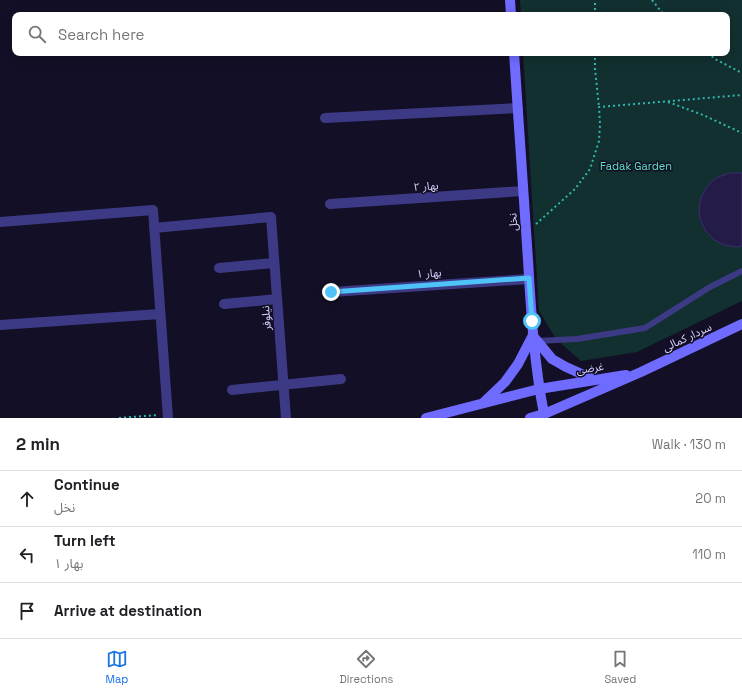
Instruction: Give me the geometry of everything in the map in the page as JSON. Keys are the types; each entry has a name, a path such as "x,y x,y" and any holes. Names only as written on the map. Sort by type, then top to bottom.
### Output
{"main road":[{"path":"510,0 511,12"},
{"name":"نخل","path":"514,56 529,278 539,389 544,414"},
{"name":"سردار کمالی","path":"642,372 742,324"},
{"path":"482,404 505,382 535,338 552,359 595,380"},
{"name":"غرضی","path":"426,418 539,389 642,372"},
{"name":"غرضی","path":"530,418 544,414 642,372"}],"street":[{"path":"325,118 518,108"},
{"name":"بهار ۲","path":"330,204 523,191"},
{"path":"0,222 153,210 168,416"},
{"name":"نيلوفر","path":"154,228 271,217 286,418"},
{"path":"219,268 274,263"},
{"name":"بهار ۱","path":"331,292 529,278"},
{"path":"224,304 277,299"},
{"path":"0,325 160,314"},
{"path":"232,390 341,379"}],"lane":[{"path":"535,338 577,339 645,328 710,287 742,271"}],"path":[{"path":"595,0 595,12"},
{"path":"652,0 662,12"},
{"path":"533,227 575,189 590,169 599,141 600,124 594,70 595,56"},
{"path":"712,56 742,73"},
{"path":"599,107 742,95"},
{"path":"667,101 703,114 742,133"},
{"path":"119,418 168,416"}],"green space":[{"name":"Fadak Garden","path":"520,0 742,0 742,301 637,352 581,361 556,339 539,311 523,56 730,56 730,12 521,12"}],"building":[{"path":"730,173 742,173 742,246 737,247 724,245 713,239 705,230 700,219 699,207 702,195 709,184 718,177"}],"route":[{"path":"331,292 529,278 532,321"}]}
